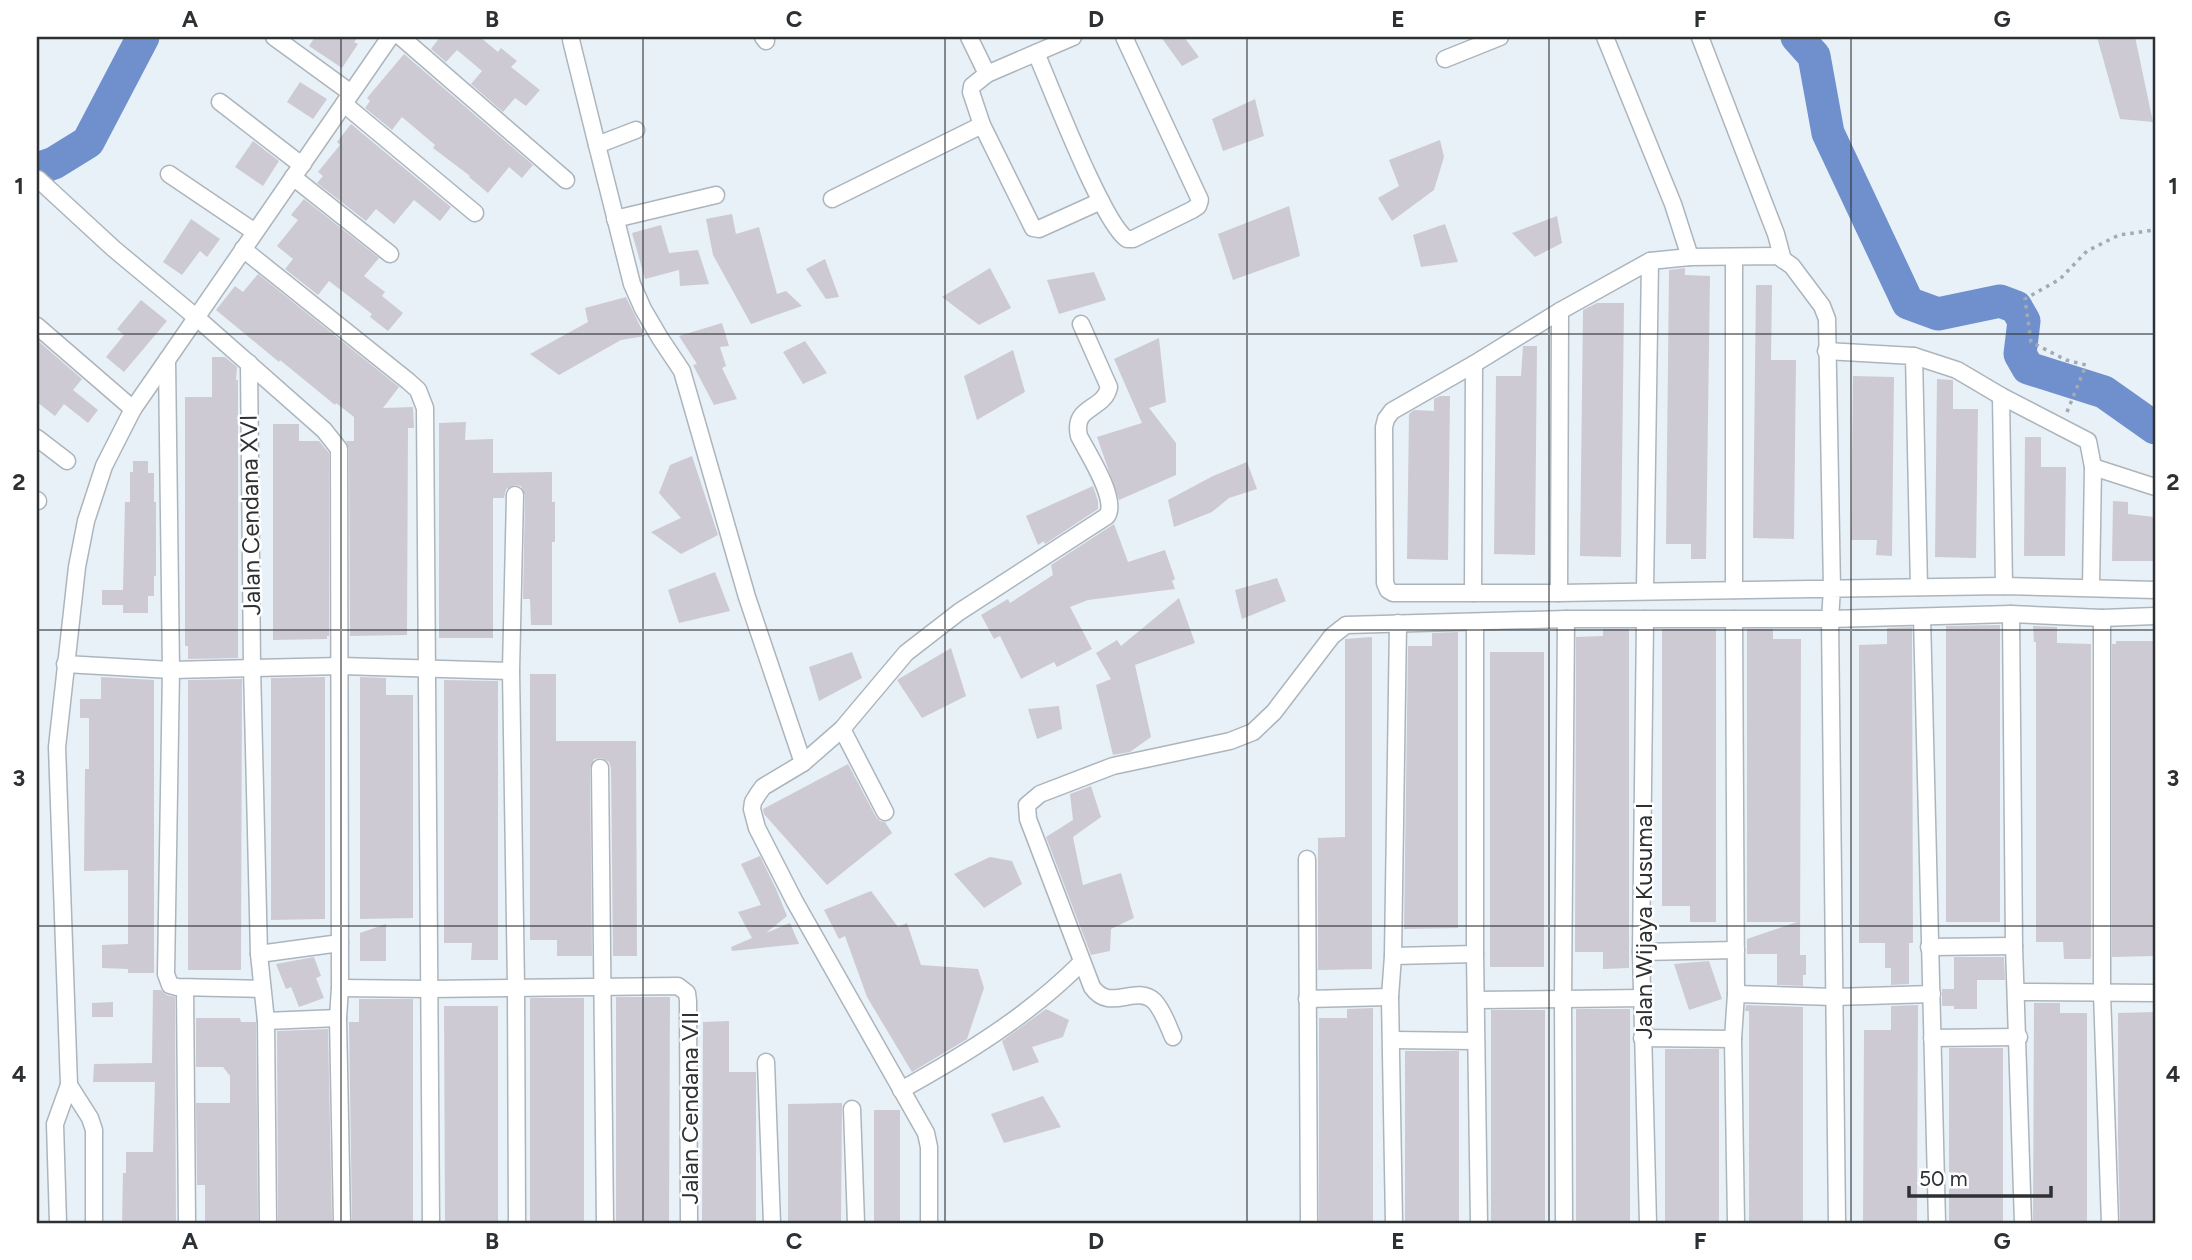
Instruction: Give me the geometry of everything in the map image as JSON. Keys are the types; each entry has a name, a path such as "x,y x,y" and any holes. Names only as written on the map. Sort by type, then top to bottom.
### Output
{"street":[{"path":"274,37 348,98 475,213"},
{"path":"58,1223 55,1124 69,1086 57,747 76,567 86,521 104,466 133,409 390,37"},
{"path":"401,37 566,180"},
{"path":"969,37 987,74"},
{"path":"1036,53 1101,201 1122,236 1130,240 1192,210 1198,206 1200,200 1124,37"},
{"path":"1445,59 1500,37"},
{"path":"1605,37 1673,204 1690,257"},
{"path":"1700,37 1776,234 1783,260"},
{"path":"1068,38 987,74 972,86 971,92 982,125 1033,228 1039,229 1101,201"},
{"path":"571,40 632,284 643,309 682,371 747,597 803,763"},
{"path":"220,103 295,160 303,163"},
{"path":"832,199 982,125"},
{"path":"597,145 636,130"},
{"path":"169,174 255,232"},
{"path":"293,177 390,254"},
{"path":"38,179 114,249 324,430 339,449 341,666 338,1018 342,1223"},
{"path":"615,219 716,195"},
{"path":"243,249 418,390 425,408 431,1223"},
{"path":"1837,1223 1830,619 1832,589 1827,319 1822,306 1792,266 1778,256 1690,257 1650,261 1392,411 1385,419 1385,583 1390,592 1398,594 1559,593 1645,590 1832,589 2004,586 2155,590"},
{"path":"1734,258 1734,590"},
{"path":"1645,590 1650,261"},
{"path":"1559,593 1560,311"},
{"path":"929,1223 929,1147 926,1133 795,902 757,828 752,802 763,788 803,763 842,729 906,653 958,612 1100,522 1110,511 1108,494 1077,426 1080,417 1102,399 1109,387 1082,324"},
{"path":"37,326 133,409"},
{"path":"1826,351 1914,356 1957,370 2088,441 2092,467 2091,587"},
{"path":"1914,356 1919,587"},
{"path":"167,360 171,670 166,974 171,986 262,989"},
{"name":"Jalan Cendana XVI","path":"249,363 252,667 259,954 266,1021 268,1223"},
{"path":"1473,593 1474,364"},
{"path":"2001,396 2004,586"},
{"path":"37,438 67,461"},
{"path":"2092,467 2155,487"},
{"path":"514,495 511,671 517,1223"},
{"path":"2011,614 2014,946 2023,1223"},
{"path":"1173,1037 1154,1001 1140,996 1101,998 1091,987 1028,819 1027,805 1040,794 1114,766 1230,741 1253,732 1268,719 1339,629 1354,624 1566,619 1830,619 2011,614 2102,618 2155,616"},
{"path":"1922,617 1937,1223"},
{"path":"2102,618 2102,993 2110,1223"},
{"path":"1564,1223 1566,619"},
{"name":"Jalan Wijaya Kusuma I","path":"1645,619 1641,953 1648,1223"},
{"path":"1734,619 1737,994 1733,1039 1736,1223"},
{"path":"1475,622 1475,954 1479,1223"},
{"path":"1394,1223 1390,997 1393,956 1398,623"},
{"path":"65,664 171,670 341,666 511,671"},
{"path":"842,729 885,812"},
{"path":"600,768 604,1223"},
{"path":"1307,859 1309,1223"},
{"path":"259,954 340,943"},
{"path":"1929,947 2014,946"},
{"path":"1641,953 1736,950"},
{"path":"1393,956 1475,954"},
{"path":"901,1090 963,1056 1017,1020 1081,963"},
{"path":"340,988 602,985"},
{"name":"Jalan Cendana VII","path":"602,985 678,986 687,993 690,1223"},
{"path":"185,988 187,1223"},
{"path":"2017,992 2155,993"},
{"path":"1737,994 1834,997 1932,994"},
{"path":"1307,999 1390,997"},
{"path":"1476,1000 1643,998"},
{"path":"266,1021 338,1018"},
{"path":"1932,1038 2018,1037"},
{"path":"1642,1038 1733,1039"},
{"path":"1392,1040 1476,1041"},
{"path":"766,1062 772,1223"},
{"path":"69,1086 90,1118 94,1130 94,1223"},
{"path":"852,1109 856,1223"}],"path":[{"path":"2074,395 2086,365 2066,360 2031,342 2025,299 2060,279 2087,251 2119,235 2155,230"}],"building":[{"path":"315,37 358,37 354,42 358,44 342,68 309,46"},
{"path":"440,37 480,37 498,52 501,48 517,61 511,67 540,90 526,106 515,98 503,112 471,84 482,71 457,50 446,62 431,49"},
{"path":"1161,37 1184,37 1199,57 1182,66"},
{"path":"2097,37 2135,37 2153,122 2120,119"},
{"path":"404,54 533,165 522,178 509,167 488,193 433,148 435,145 402,117 392,130 365,108 370,101 367,98"},
{"path":"300,82 327,99 313,119 287,102"},
{"path":"1255,99 1264,136 1223,151 1212,119"},
{"path":"351,124 451,207 440,221 414,200 394,224 376,209 366,221 317,183 323,176 318,172 340,145 337,142"},
{"path":"1440,140 1444,157 1434,190 1392,221 1378,198 1399,186 1389,160"},
{"path":"253,141 279,161 263,186 235,167"},
{"path":"304,199 379,258 364,276 385,292 382,296 403,313 388,331 370,317 372,314 329,281 318,295 285,269 293,259 277,246 298,220 291,215"},
{"path":"1289,206 1300,256 1233,280 1218,234"},
{"path":"732,214 736,234 759,227 777,294 786,291 802,306 751,324 713,255 706,219"},
{"path":"1557,216 1562,243 1535,257 1512,233"},
{"path":"191,219 220,239 207,257 200,251 182,275 163,262"},
{"path":"1445,224 1458,262 1421,267 1413,235"},
{"path":"661,225 669,253 698,250 709,284 680,286 679,270 645,279 632,233"},
{"path":"825,259 839,297 826,299 806,269"},
{"path":"990,268 1011,308 979,325 942,297"},
{"path":"1685,268 1685,275 1710,276 1706,559 1691,559 1691,544 1666,544 1669,270"},
{"path":"1094,272 1106,300 1059,314 1047,280"},
{"path":"258,274 399,387 383,408 413,407 414,428 408,428 407,635 350,636 349,449 346,441 354,441 354,417 280,360 279,362 216,310 235,286 243,292"},
{"path":"1756,285 1772,285 1771,360 1796,360 1794,539 1753,538"},
{"path":"626,297 645,336 621,340 559,375 530,354 588,322 585,308"},
{"path":"141,300 167,321 124,372 106,357 124,335 117,329"},
{"path":"1597,303 1624,303 1621,557 1580,556 1583,310"},
{"path":"722,323 729,346 720,347 726,366 722,368 737,399 714,405 693,365 697,364 679,336"},
{"path":"1159,338 1166,402 1149,408 1176,443 1176,475 1119,500 1097,437 1142,423 1114,359"},
{"path":"37,340 82,379 73,390 98,410 88,423 64,404 55,416 37,402"},
{"path":"805,341 827,373 803,384 783,352"},
{"path":"1523,346 1537,346 1535,555 1494,554 1496,376 1521,376"},
{"path":"1013,350 1025,392 977,420 964,376"},
{"path":"212,357 225,357 237,367 238,658 188,659 188,646 185,646 185,397 212,397"},
{"path":"1853,376 1894,377 1892,556 1876,555 1877,540 1851,540"},
{"path":"1937,379 1953,380 1953,409 1978,409 1976,558 1935,557"},
{"path":"1450,396 1448,560 1407,559 1409,414 1414,410 1434,411 1434,399"},
{"path":"466,422 465,440 493,439 493,473 552,472 555,542 552,542 552,625 531,625 530,599 523,599 525,495 521,486 515,485 506,489 504,498 493,498 493,638 439,638 439,423"},
{"path":"273,424 299,424 299,441 319,441 329,453 327,639 273,640"},
{"path":"2025,437 2041,437 2041,467 2066,467 2065,556 2024,556"},
{"path":"692,456 718,535 681,554 651,532 681,518 659,493 670,465"},
{"path":"133,461 148,461 148,473 154,473 156,576 154,596 148,596 148,613 123,613 123,605 102,605 102,590 123,590 125,502 130,502 130,472 133,472"},
{"path":"1247,462 1257,489 1229,498 1212,512 1174,527 1168,500 1213,476"},
{"path":"1093,486 1098,509 1045,544 1044,541 1038,545 1026,516"},
{"path":"2113,501 2128,502 2128,514 2154,517 2153,561 2112,561"},
{"path":"1114,524 1128,562 1165,550 1175,579 1172,581 1175,589 1088,600 1070,607 1092,649 1057,667 1054,662 1021,679 1000,636 994,639 981,615 1008,599 1010,603 1053,575 1051,565"},
{"path":"715,572 730,611 679,623 668,590"},
{"path":"1277,578 1286,601 1242,619 1235,590"},
{"path":"1179,598 1195,643 1135,665 1151,737 1130,752 1113,755 1096,685 1111,679 1096,653 1117,640 1121,646"},
{"path":"2000,625 2000,922 1946,922 1946,626"},
{"path":"2033,626 2057,627 2057,643 2091,644 2090,959 2064,959 2063,942 2036,942 2036,642"},
{"path":"1912,627 1913,943 1909,943 1909,984 1891,985 1891,968 1885,968 1885,943 1859,943 1859,645 1887,644 1887,628"},
{"path":"1603,629 1629,629 1629,968 1603,969 1603,952 1575,952 1576,637 1603,636"},
{"path":"1662,629 1716,629 1716,922 1690,922 1690,906 1662,906"},
{"path":"1747,629 1773,629 1773,639 1801,639 1800,955 1806,955 1803,986 1777,985 1777,954 1747,954 1747,939 1797,922 1747,922"},
{"path":"1458,632 1458,928 1404,929 1408,646 1432,646 1432,633"},
{"path":"1372,637 1372,969 1318,970 1318,838 1345,837 1345,639"},
{"path":"2116,641 2155,641 2155,956 2112,957 2112,644 2116,644"},
{"path":"951,648 966,696 922,718 897,680"},
{"path":"852,652 862,678 819,701 809,667"},
{"path":"1490,652 1544,652 1544,967 1490,967"},
{"path":"530,674 556,674 556,741 636,741 637,956 613,956 611,768 609,762 601,758 594,759 590,768 592,956 557,956 557,940 530,940"},
{"path":"101,677 154,680 154,973 128,973 128,969 102,968 102,945 128,944 128,870 84,871 85,769 89,769 89,718 80,718 80,699 101,699"},
{"path":"325,677 325,919 271,920 271,678"},
{"path":"360,677 386,678 386,695 413,695 413,918 360,919"},
{"path":"242,679 241,970 188,970 188,680"},
{"path":"444,680 498,681 498,960 471,960 472,943 444,943"},
{"path":"1059,706 1062,729 1037,739 1028,709"},
{"path":"848,764 876,817 885,822 892,833 827,885 764,814 763,809"},
{"path":"1091,786 1101,817 1073,837 1083,885 1121,873 1134,918 1111,929 1110,951 1091,955 1046,837 1073,820 1070,794"},
{"path":"760,856 787,916 766,933 790,923 799,944 732,951 731,947 752,938 738,912 761,905 741,864"},
{"path":"990,857 1012,861 1022,884 984,908 954,874"},
{"path":"871,891 898,927 907,923 921,965 978,969 984,988 967,1039 912,1072 867,997 845,936 839,939 824,910"},
{"path":"386,924 386,961 360,961 360,933"},
{"path":"314,957 321,976 316,978 324,998 299,1007 291,987 286,989 276,964"},
{"path":"1954,957 2004,957 2005,980 1977,980 1977,1009 1942,1006 1942,989 1954,989"},
{"path":"1709,961 1722,999 1689,1010 1674,964"},
{"path":"153,990 161,990 175,997 176,1223 122,1223 126,1152 153,1152 155,1082 93,1082 94,1064 152,1063"},
{"path":"616,997 670,997 669,1223 616,1223"},
{"path":"530,998 584,998 584,1222 530,1222"},
{"path":"359,999 413,999 413,1223 352,1223 349,1022 359,1022"},
{"path":"113,1002 113,1017 92,1017 92,1003"},
{"path":"2034,1003 2060,1003 2060,1013 2087,1013 2087,1223 2033,1223"},
{"path":"1746,1005 1803,1007 1803,1223 1749,1223 1749,1011 1745,1011"},
{"path":"1918,1005 1917,1223 1863,1223 1864,1030 1891,1030 1891,1006"},
{"path":"444,1006 498,1006 498,1223 445,1223"},
{"path":"1373,1008 1373,1223 1319,1223 1319,1018 1347,1018 1347,1009"},
{"path":"1046,1009 1069,1020 1063,1037 1032,1047 1039,1062 1013,1071 1002,1041"},
{"path":"1576,1009 1630,1009 1630,1223 1576,1223"},
{"path":"1491,1010 1545,1010 1545,1223 1491,1223"},
{"path":"2155,1012 2155,1223 2120,1223 2118,1013"},
{"path":"196,1018 240,1018 241,1022 256,1022 258,1223 205,1223 205,1185 197,1185 196,1103 230,1103 230,1076 223,1067 196,1067"},
{"path":"729,1021 729,1072 756,1072 756,1223 702,1223 703,1022"},
{"path":"328,1029 332,1223 278,1223 277,1031"},
{"path":"1949,1048 2003,1048 2003,1223 1949,1223"},
{"path":"1665,1049 1719,1049 1719,1223 1665,1223"},
{"path":"1405,1051 1459,1051 1459,1223 1405,1223"},
{"path":"1043,1096 1061,1127 1004,1143 991,1114"},
{"path":"842,1103 841,1223 788,1223 788,1104"},
{"path":"874,1110 900,1110 900,1223 874,1223"}],"waterway":[{"path":"37,169 54,163 88,142 143,37"},
{"path":"1797,37 1814,56 1828,133 1908,303 1938,314 2000,301 2016,307 2024,321 2020,354 2028,368 2104,392 2155,428"}]}
